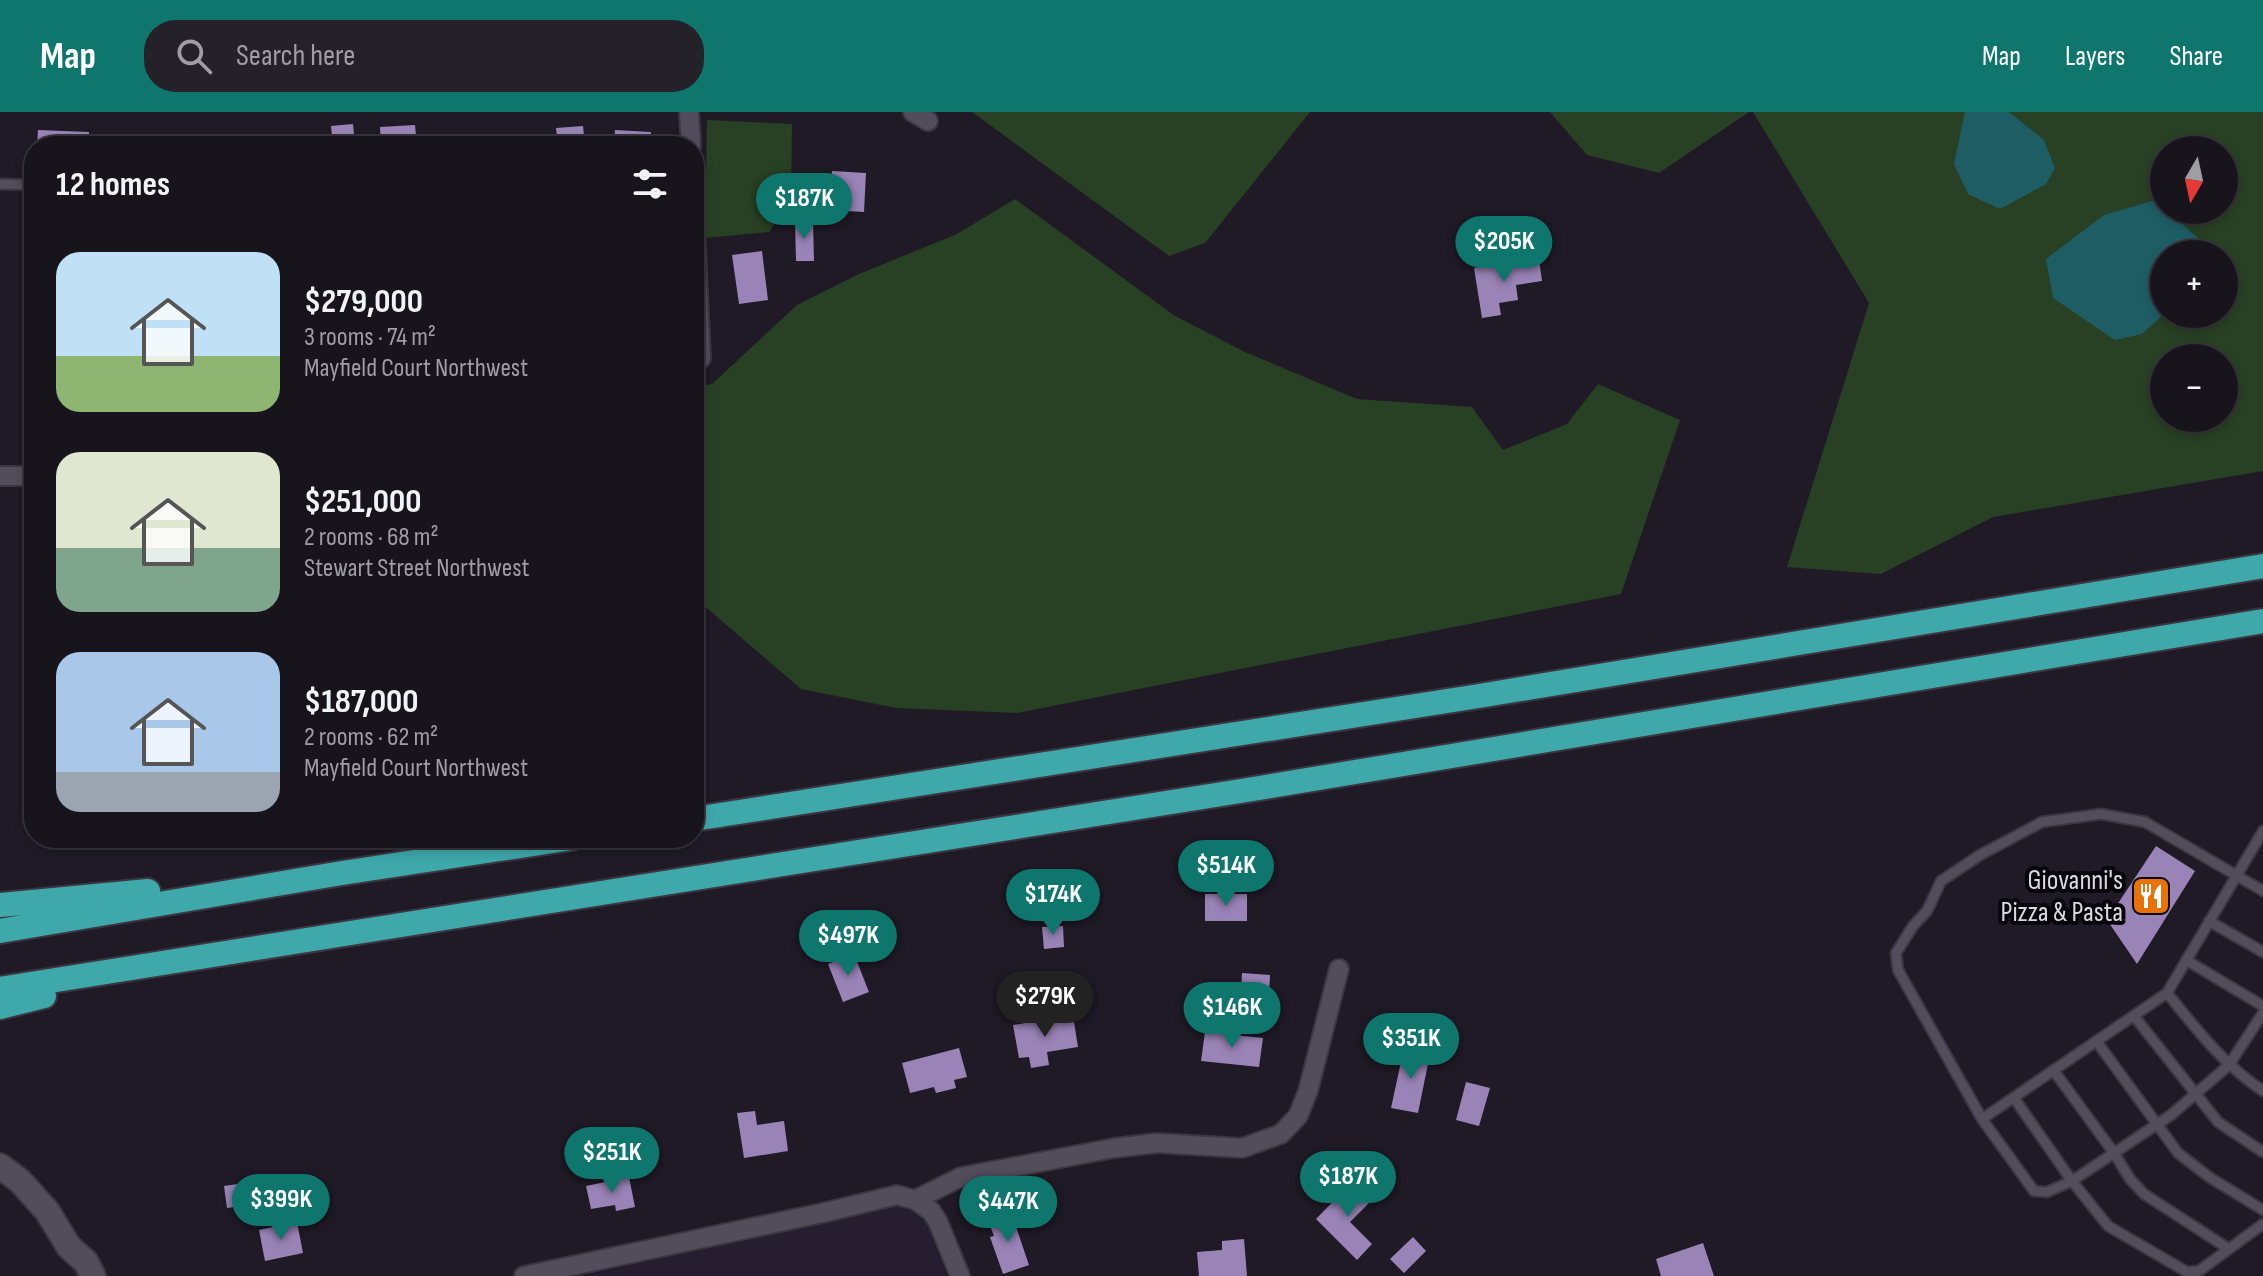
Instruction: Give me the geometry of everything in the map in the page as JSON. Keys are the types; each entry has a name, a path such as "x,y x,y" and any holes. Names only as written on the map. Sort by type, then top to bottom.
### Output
{"highway":[{"path":"704,817 1479,696 2263,566"},
{"path":"0,989 1247,790 2263,621"},
{"path":"0,931 506,848"},
{"path":"0,905 342,873"},
{"path":"0,1007 189,958"}],"street":[{"path":"689,112 690,136"},
{"path":"0,476 24,476"},
{"path":"915,1200 961,1177 1114,1148 1157,1143 1242,1148 1281,1134 1298,1116 1308,1091 1339,969"},
{"path":"0,1166 20,1181 47,1211 69,1247 86,1262 93,1276"},
{"path":"524,1276 897,1195 915,1200 931,1211 960,1276"},
{"path":"69,1247 75,1276"}],"lane":[{"path":"0,184 24,185"},
{"path":"2263,891 2145,822 2101,814 2042,822 1980,855 1941,881 1927,911 1896,953 1898,970 1982,1119 2034,1191 2047,1192 2072,1181 2157,1124 2229,1065 2263,1013"},
{"path":"1982,1119 2167,993 2236,876 2260,845 2263,831"},
{"path":"2209,921 2263,952"},
{"path":"2186,960 2263,1006"},
{"path":"2167,993 2212,1049 2263,1091"},
{"path":"2134,1016 2218,1122 2263,1152"},
{"path":"2097,1042 2178,1153 2209,1177 2263,1210"},
{"path":"2054,1071 2130,1179 2144,1194 2229,1249"},
{"path":"2014,1098 2108,1226 2187,1272 2199,1271 2263,1224"}],"shaded area":[{"path":"893,1205 916,1213 929,1229 946,1276 585,1276"}],"green space":[{"path":"972,112 1310,112 1205,243 1169,256"},
{"path":"1550,112 1749,112 1659,173 1587,155"},
{"path":"1753,112 2263,112 2263,471 1993,517 1881,574 1787,567 1869,303"},
{"path":"707,120 792,124 791,199 769,232 705,238"},
{"path":"1015,199 1175,316 1245,352 1357,399 1472,407 1503,450 1567,424 1598,384 1680,420 1621,594 1017,713 896,708 801,689 704,606 704,386 712,384 797,305 859,274 957,234"}],"water":[{"path":"1965,112 2009,112 2044,140 2055,168 2046,184 2000,209 1968,194 1954,164"},
{"path":"2150,202 2150,224 2182,224 2200,240 2150,240 2150,327 2142,334 2115,340 2053,298 2046,259 2104,215"}],"building":[{"path":"353,124 354,136 332,136 331,126"},
{"path":"415,125 416,136 380,136 380,127"},
{"path":"583,126 584,136 557,136 556,128"},
{"path":"38,130 89,132 89,136 38,136"},
{"path":"615,130 651,132 651,136 615,136"},
{"path":"832,171 866,173 864,212 830,210"},
{"path":"795,221 813,221 814,261 796,261"},
{"path":"762,251 768,300 739,304 732,255"},
{"path":"1539,259 1542,281 1516,285 1518,300 1499,303 1501,315 1482,318 1474,268"},
{"name":"Giovanni's Pizza & Pasta","path":"2156,846 2195,871 2137,964 2107,920"},
{"path":"1205,894 1247,894 1247,921 1205,921"},
{"path":"1063,926 1064,947 1044,949 1042,927"},
{"path":"854,954 869,992 843,1002 828,964"},
{"path":"1242,973 1270,975 1269,994 1241,992"},
{"path":"1073,1016 1078,1047 1047,1052 1049,1065 1031,1068 1029,1057 1019,1058 1013,1025"},
{"path":"1205,1032 1263,1038 1259,1067 1201,1061"},
{"path":"959,1048 967,1077 954,1080 956,1088 936,1093 934,1087 910,1093 902,1063"},
{"path":"1404,1048 1430,1054 1418,1113 1391,1108"},
{"path":"1466,1082 1490,1088 1479,1126 1456,1120"},
{"path":"755,1111 757,1125 784,1121 788,1151 744,1158 737,1113"},
{"path":"629,1177 635,1207 616,1211 615,1205 591,1209 586,1186"},
{"path":"1355,1179 1374,1198 1350,1222 1372,1244 1357,1260 1316,1219"},
{"path":"245,1183 248,1205 227,1208 224,1186"},
{"path":"1011,1212 1029,1265 1003,1274 990,1237 994,1236 988,1220"},
{"path":"297,1222 303,1253 265,1261 259,1230"},
{"path":"1413,1237 1426,1251 1404,1273 1390,1259"},
{"path":"1244,1239 1247,1276 1199,1276 1197,1252 1222,1250 1222,1241"},
{"path":"1703,1243 1714,1276 1661,1276 1656,1259"}],"place":[{"name":"Giovanni's Pizza & Pasta","path":"2151,896"}]}
